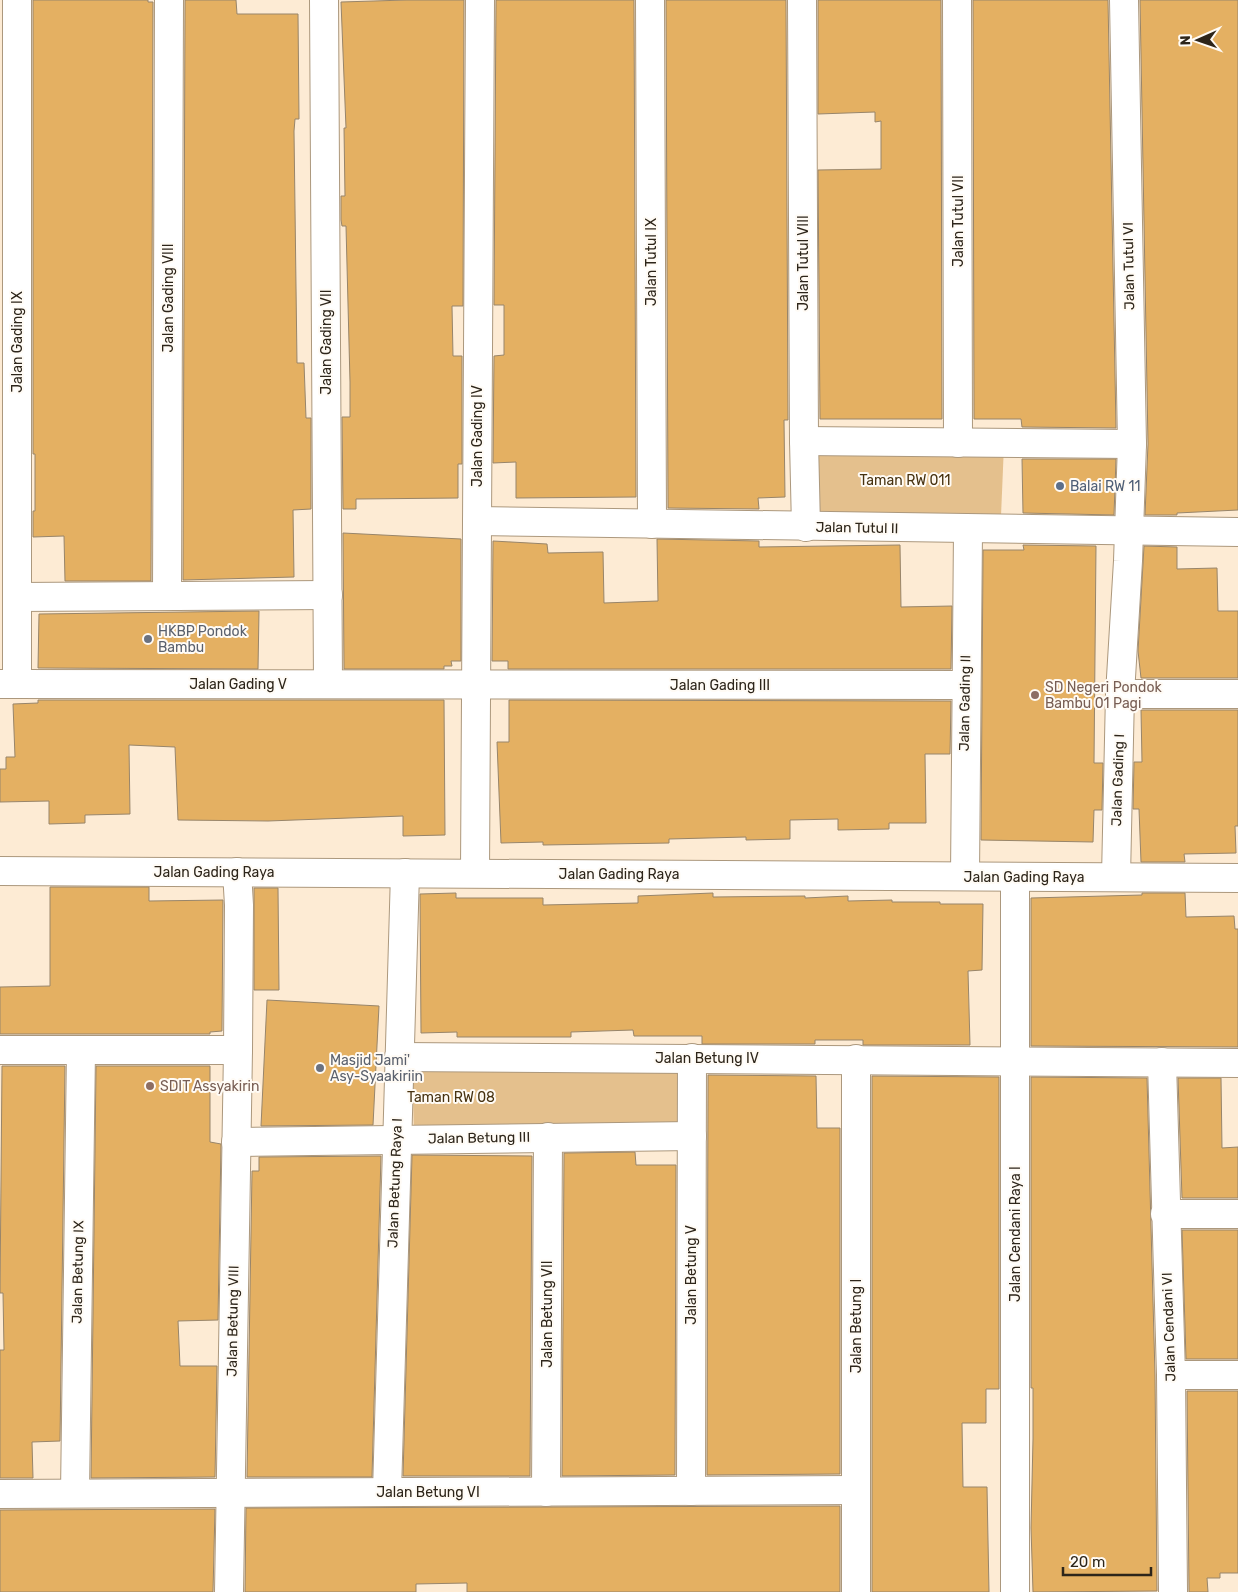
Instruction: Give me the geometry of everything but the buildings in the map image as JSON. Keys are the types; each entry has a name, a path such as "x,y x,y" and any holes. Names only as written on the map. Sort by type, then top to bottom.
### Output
{"street":[{"name":"Jalan Gading IX","path":"8,684 16,596 18,0"},
{"name":"Jalan Gading VIII","path":"166,596 169,0"},
{"name":"Jalan Gading VII","path":"324,0 328,684"},
{"name":"Jalan Gading IV","path":"475,872 480,0"},
{"name":"Jalan Tutul IX","path":"650,0 652,524"},
{"name":"Jalan Tutul VIII","path":"802,0 806,526"},
{"name":"Jalan Tutul VII","path":"957,0 958,443"},
{"name":"Jalan Tutul VI","path":"1124,0 1132,444 1129,532"},
{"path":"804,441 1132,444"},
{"name":"Jalan Tutul II","path":"477,522 968,530 1238,532"},
{"name":"Jalan Gading II","path":"965,876 965,685 968,530"},
{"name":"Jalan Gading I","path":"1116,877 1120,694 1129,532"},
{"path":"16,596 328,595"},
{"name":"Jalan Gading V","path":"8,684 475,685"},
{"name":"Jalan Gading III","path":"475,685 965,685"},
{"path":"1120,694 1238,694"},
{"name":"Jalan Gading Raya","path":"0,871 475,872 1238,878"},
{"name":"Jalan Betung VIII","path":"229,1592 238,1050 239,905 237,872"},
{"name":"Jalan Betung Raya I","path":"387,1492 405,873"},
{"name":"Jalan Cendani Raya I","path":"1015,877 1016,1592"},
{"path":"0,1050 238,1050"},
{"name":"Jalan Betung IX","path":"75,1493 81,1050"},
{"name":"Jalan Betung IV","path":"399,1057 1238,1063"},
{"name":"Jalan Betung V","path":"691,1491 692,1058"},
{"name":"Jalan Betung I","path":"856,1059 856,1592"},
{"name":"Jalan Cendani VI","path":"1162,1062 1171,1375 1173,1592"},
{"name":"Jalan Betung III","path":"236,1142 396,1138 692,1136"},
{"name":"Jalan Betung VII","path":"546,1492 548,1137"},
{"path":"1165,1214 1238,1214"},
{"path":"1171,1375 1238,1374"},
{"name":"Jalan Betung VI","path":"0,1494 856,1490"}],"green space":[{"name":"Taman RW 011","path":"809,445 1004,445 1001,516 807,515"},
{"name":"Taman RW 08","path":"412,1058 685,1061 687,1132 414,1136"}],"place":[{"name":"Balai RW 11","path":"1060,486"},
{"name":"HKBP Pondok Bambu","path":"148,639"},
{"name":"SD Negeri Pondok Bambu 01 Pagi","path":"1035,695"},
{"name":"Masjid Jami' Asy-Syaakiriin","path":"320,1068"},
{"name":"SDIT Assyakirin","path":"150,1086"}]}
